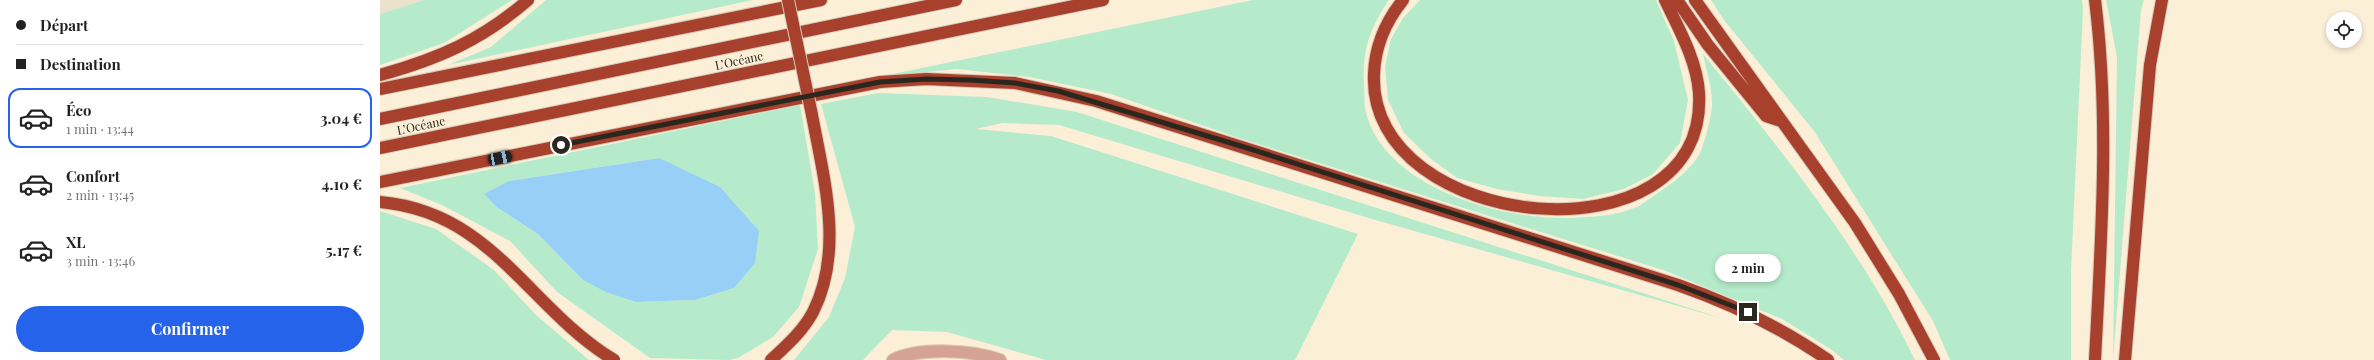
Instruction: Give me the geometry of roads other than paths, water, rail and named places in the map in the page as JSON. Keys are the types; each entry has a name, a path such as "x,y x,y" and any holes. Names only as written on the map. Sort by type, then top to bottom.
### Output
{"highway":[{"path":"380,75 422,63 472,41 498,24 528,0"},
{"path":"771,360 795,338 813,312 825,277 829,251 829,218 812,115 788,0"},
{"path":"380,89 821,0"},
{"name":"L’Océane","path":"380,119 956,0"},
{"name":"L’Océane","path":"380,148 1103,0"},
{"path":"1403,0 1384,32 1375,64 1374,82 1377,102 1382,117 1394,140 1427,172 1468,192 1521,206 1567,210 1618,202 1642,192 1668,173 1685,152 1694,132 1699,94 1691,59 1665,0"},
{"path":"1677,0 1708,45 1766,116 1781,121"},
{"path":"1695,0 1855,224 1885,269 1934,360"},
{"path":"2095,0 2102,88 2102,162 2095,360"},
{"path":"2125,360 2150,66 2162,0"},
{"path":"380,182 880,82 926,79 1015,83 1096,101 1678,285 1724,302 1759,318 1794,337 1828,360"},
{"path":"380,202 417,209 455,223 487,245 512,268 569,327 614,360"}],"street":[{"path":"893,360 902,356 917,354 960,352 1000,360"}],"water":[{"path":"659,158 720,187 759,231 755,263 734,288 695,300 636,302 606,292 583,280 538,234 498,208 484,194 509,181"}]}
